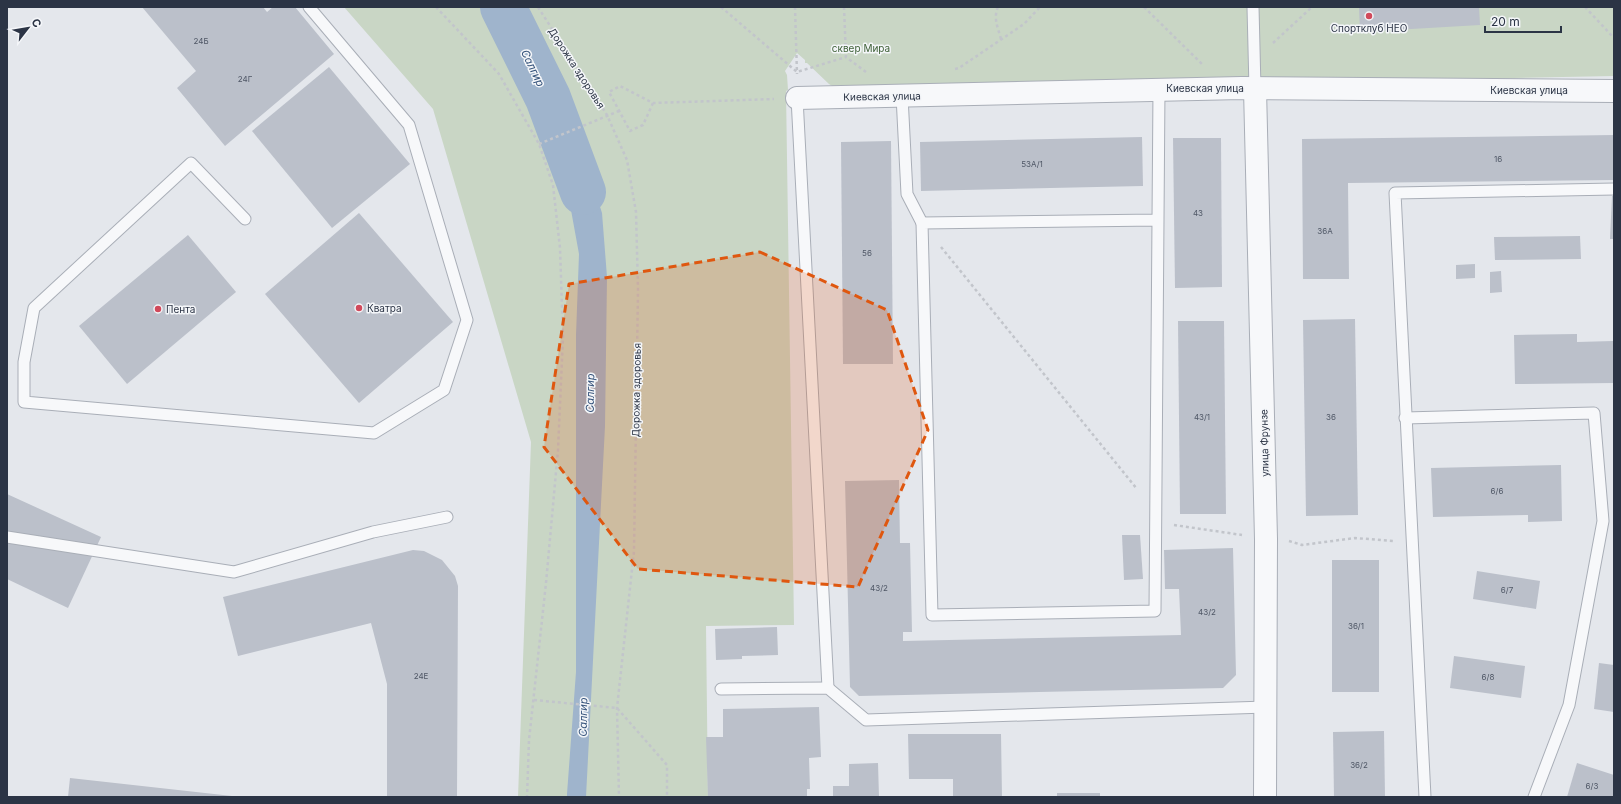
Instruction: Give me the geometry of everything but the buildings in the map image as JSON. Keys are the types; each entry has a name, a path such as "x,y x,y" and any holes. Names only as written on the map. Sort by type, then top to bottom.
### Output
{"street":[{"name":"Киевская улица","path":"797,98 1159,89 1614,91"},
{"name":"улица Фрунзе","path":"1255,89 1266,531 1265,797"}],"lane":[{"path":"245,219 191,162 34,308 24,362 24,402 374,433 444,390 467,320 409,125 309,7"},
{"path":"1253,7 1255,89"},
{"path":"902,96 907,194 922,223 932,615 1155,611 1159,89"},
{"path":"797,98 828,688"},
{"path":"1425,797 1414,542 1405,418 1395,193 1614,190"},
{"path":"922,223 1157,220"},
{"path":"1405,418 1594,413 1603,521 1569,705 1534,797"},
{"path":"7,537 234,572 373,532 448,517"},
{"path":"721,689 828,688 866,720 1266,707"}],"path":[{"path":"436,7 499,74 539,144 553,185 560,248 563,337 558,450 529,740 527,797"},
{"name":"Дорожка здоровья","path":"538,7 607,115 627,160 636,212 638,290 634,552 617,708 618,797"},
{"path":"721,7 797,72"},
{"path":"653,103 643,125 630,131 609,92 620,86 653,103 797,98 795,7"},
{"path":"844,7 846,58 868,73"},
{"path":"998,7 995,14 995,21 1001,39"},
{"path":"952,69 959,68 1024,24 1040,7"},
{"path":"1144,7 1207,70"},
{"path":"1254,48 1269,46 1312,7"},
{"path":"1585,7 1614,38"},
{"path":"797,72 846,58"},
{"path":"539,144 619,111"},
{"path":"534,700 617,708 667,765 667,797"}],"highlighted area":[{"path":"760,252 887,310 928,430 858,587 638,569 544,447 569,284"}],"green space":[{"name":"сквер Мира","path":"344,7 1614,7 1614,76 840,91 829,84 807,63 805,63 805,60 797,53 785,71 787,75 788,90 786,91 794,625 706,626 708,797 518,797 531,442 433,109"}],"water":[{"path":"574,125 602,213 607,277 605,426 586,797 567,797 576,672 576,335 579,254 569,199 549,138"}],"waterway":[{"name":"Салгир","path":"503,7 548,98 583,192"}],"place":[{"name":"Спортклуб НЕО","path":"1369,16"},
{"name":"Кватра","path":"359,308"},
{"name":"Пента","path":"158,309"}]}
